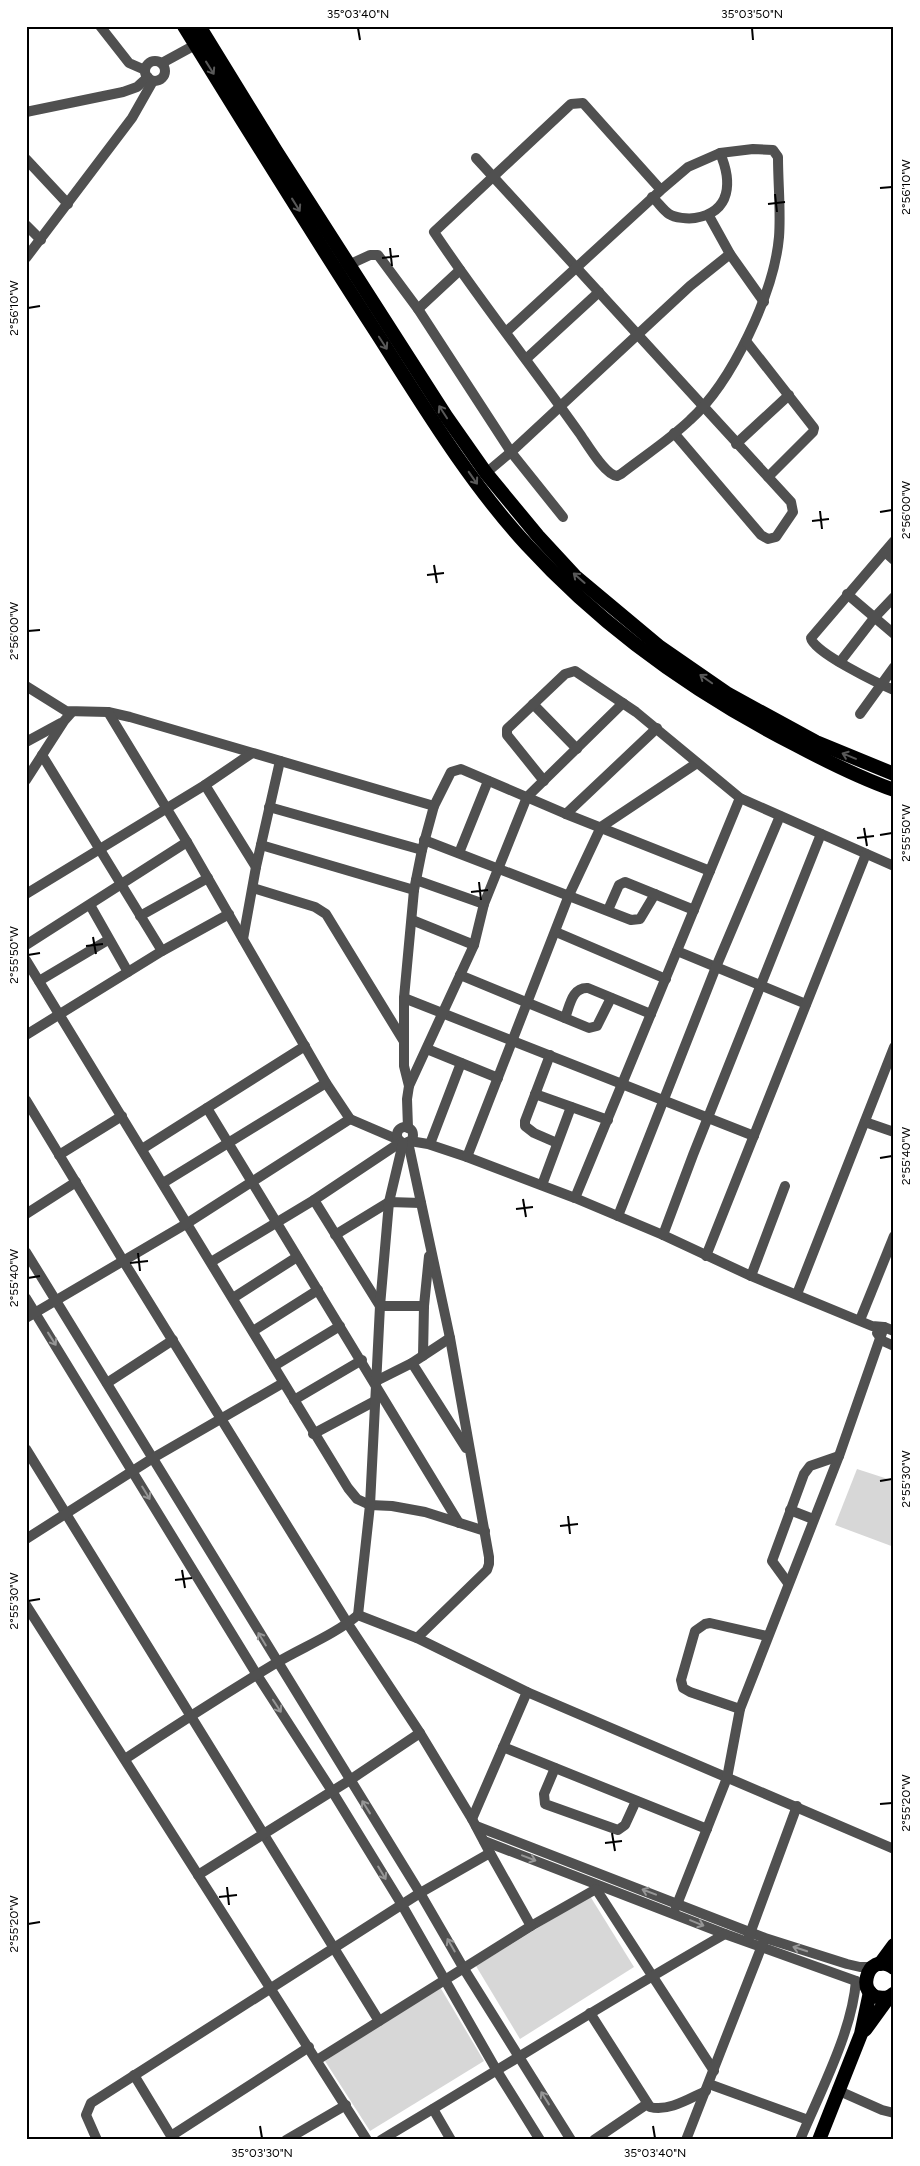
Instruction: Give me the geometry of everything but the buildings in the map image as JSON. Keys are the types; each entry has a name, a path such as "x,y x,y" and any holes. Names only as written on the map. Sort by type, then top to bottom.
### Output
{"highway":[{"path":"184,26 342,268 486,473 538,536 576,576 660,647 728,694 816,742 894,774"},
{"path":"199,26 417,396 474,480 521,538 566,586 610,625 728,709 838,767 894,790"},
{"path":"861,2034 866,1977 894,1945"},
{"path":"876,1966 894,1968"},
{"path":"864,1987 879,1998 891,1995"},
{"path":"819,2140 837,2090 861,2034 891,1995"}],"street":[{"path":"100,26 129,63 149,76 164,77 165,70 162,63"},
{"path":"26,258 132,118 149,76 151,62 162,63 195,45"},
{"path":"26,112 123,92 136,87 149,76"},
{"path":"506,332 652,197 661,190 688,167 720,153 753,149 773,150 778,157 779,238 764,302 746,341 732,365 692,420 621,474 614,476 607,471 460,270 434,232 572,104 577,103 583,103 661,190"},
{"path":"652,197 670,214 692,219 709,216 725,198 728,183 727,170 720,153"},
{"path":"476,158 768,477 793,507 793,512 776,538 772,539 761,535 674,432"},
{"path":"26,159 68,204"},
{"path":"709,216 730,254 764,302"},
{"path":"26,225 41,240"},
{"path":"486,473 690,286 730,254"},
{"path":"342,268 370,255 378,255 418,309 510,452 563,517"},
{"path":"418,309 460,270"},
{"path":"526,360 599,292"},
{"path":"746,341 814,428 813,432 768,477"},
{"path":"736,444 789,395"},
{"path":"894,541 811,638 814,644 840,662 894,690"},
{"path":"885,552 894,560"},
{"path":"847,594 894,634"},
{"path":"840,662 874,618 894,597"},
{"path":"860,714 894,667"},
{"path":"544,781 506,732 565,674 571,671 579,672 657,728 740,798 894,866"},
{"path":"27,689 58,707 72,712 108,712 130,717 434,806"},
{"path":"125,1759 190,1716 277,1663 348,1624 358,1615 370,1505 375,1401 378,1384 380,1306 389,1202 405,1136 409,1086 474,945 484,904 527,797 623,703"},
{"path":"533,704 577,749"},
{"path":"26,780 64,721 72,712"},
{"path":"108,712 187,842 326,1083 350,1119 378,1132 405,1136 576,1198 663,1235 751,1276 872,1326 889,1329"},
{"path":"26,742 64,721"},
{"path":"566,814 657,728"},
{"path":"26,894 205,785 252,753"},
{"path":"42,755 162,951"},
{"path":"243,939 256,867 280,761"},
{"path":"467,1157 570,895 601,827 697,763"},
{"path":"409,1086 404,1066 404,998 415,885 423,845 434,806 447,778 456,768 710,871"},
{"path":"459,853 488,782"},
{"path":"205,785 256,867"},
{"path":"576,1198 740,798"},
{"path":"269,807 459,853 636,921 643,916 654,894"},
{"path":"618,1216 716,967 780,816"},
{"path":"663,1235 821,834"},
{"path":"26,945 187,842"},
{"path":"261,845 484,904"},
{"path":"706,1256 866,854"},
{"path":"140,916 208,878"},
{"path":"608,910 619,884 628,882 694,910"},
{"path":"253,888 315,907 326,914 404,1041"},
{"path":"90,905 108,940 128,972"},
{"path":"26,1035 162,951 229,914"},
{"path":"412,920 474,945"},
{"path":"556,932 666,979"},
{"path":"39,981 108,940"},
{"path":"677,951 806,1004"},
{"path":"26,960 348,1488 357,1499 370,1505 392,1506 425,1512 485,1531"},
{"path":"460,975 589,1028 595,1027 599,1023 611,998"},
{"path":"565,1018 577,990 588,988 651,1014"},
{"path":"404,998 754,1136"},
{"path":"142,1149 305,1046"},
{"path":"797,1294 894,1047"},
{"path":"427,1049 498,1078"},
{"path":"550,1055 525,1121 525,1126 534,1133 557,1143"},
{"path":"429,1144 461,1063"},
{"path":"163,1183 229,1145 326,1083"},
{"path":"535,1094 608,1120"},
{"path":"27,1102 348,1624 420,1733 474,1822 531,1926"},
{"path":"542,1185 571,1107"},
{"path":"207,1108 297,1257 378,1384 459,1522"},
{"path":"59,1154 122,1116"},
{"path":"31,1315 186,1224 350,1119"},
{"path":"865,1122 894,1132"},
{"path":"211,1262 314,1200 405,1136"},
{"path":"405,1136 450,1338 469,1453 490,1557 487,1570 417,1638"},
{"path":"26,1214 76,1182"},
{"path":"751,1276 785,1186"},
{"path":"314,1200 380,1306"},
{"path":"335,1235 389,1202 421,1203"},
{"path":"860,1320 893,1243"},
{"path":"423,1356 424,1306 430,1248"},
{"path":"26,1252 420,1893 464,1969 571,2140"},
{"path":"233,1298 297,1257"},
{"path":"253,1331 318,1290"},
{"path":"26,1298 31,1315 133,1470 257,1675 332,1791 402,1905 497,2071 540,2140"},
{"path":"380,1306 424,1306"},
{"path":"274,1366 340,1326"},
{"path":"872,1326 880,1338 894,1346"},
{"path":"676,1908 727,1778 740,1709 839,1456 880,1338 889,1329"},
{"path":"378,1384 450,1338"},
{"path":"107,1383 173,1340"},
{"path":"294,1400 362,1360"},
{"path":"412,1363 469,1453"},
{"path":"26,1539 133,1470 283,1383"},
{"path":"314,1434 375,1401"},
{"path":"26,1449 264,1834 332,1948 379,2021"},
{"path":"788,1583 772,1561 806,1469 839,1456"},
{"path":"790,1510 813,1519"},
{"path":"26,1605 367,2140"},
{"path":"358,1615 417,1638 527,1692 894,1849"},
{"path":"740,1709 683,1688 681,1680 695,1631 700,1626 710,1623 767,1636"},
{"path":"474,1822 527,1692"},
{"path":"198,1875 350,1780 420,1733"},
{"path":"503,1747 707,1829"},
{"path":"555,1768 544,1794 545,1804 618,1830 625,1825 636,1800"},
{"path":"749,1937 797,1806"},
{"path":"474,1822 600,1873 676,1908 749,1937 864,1987 851,2014 800,2140"},
{"path":"484,1841 596,1887 676,1908 725,1934 749,1937"},
{"path":"97,2140 88,2122 87,2109 91,2103 332,1948 420,1893 490,1853"},
{"path":"317,2060 596,1887 600,1873"},
{"path":"596,1887 651,1976 714,2071"},
{"path":"381,2140 520,2058 651,1976 725,1934"},
{"path":"763,1943 860,1968 876,1966"},
{"path":"686,2140 763,1943"},
{"path":"590,2013 647,2104 656,2108 662,2108 707,2087 808,2120"},
{"path":"134,2075 172,2138 309,2047"},
{"path":"837,2090 882,2110 894,2113"},
{"path":"594,2140 647,2104"},
{"path":"286,2140 346,2105"},
{"path":"433,2109 451,2140"}],"shaded area":[{"path":"857,1469 894,1481 894,1547 835,1525"},
{"path":"590,1896 634,1967 520,2039 476,1966"},
{"path":"440,1987 484,2061 370,2131 325,2061"}]}
